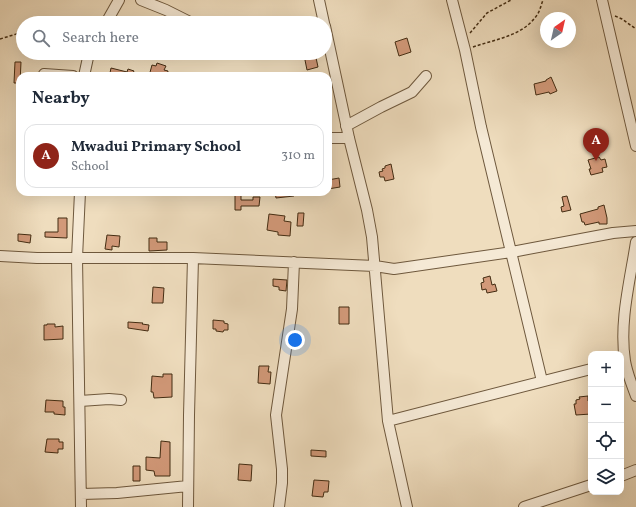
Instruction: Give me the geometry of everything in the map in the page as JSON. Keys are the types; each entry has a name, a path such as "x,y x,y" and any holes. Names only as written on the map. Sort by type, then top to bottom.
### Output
{"street":[{"path":"110,16 119,0"},
{"path":"141,0 178,16"},
{"path":"319,0 322,16"},
{"path":"452,0 465,50 481,128 542,381"},
{"path":"602,0 636,146"},
{"path":"332,59 346,126 368,210 375,266 388,421 407,507"},
{"path":"85,72 87,60"},
{"path":"346,126 376,109 412,92 426,76"},
{"path":"332,138 349,138"},
{"path":"80,196 77,258 81,507"},
{"path":"0,256 77,258 193,258 375,266 394,269 512,252 613,233 636,231"},
{"path":"623,351 625,309 636,242"},
{"path":"188,507 188,415 193,258"},
{"path":"279,507 282,469 276,415 292,309 294,262"},
{"path":"624,363 635,390"},
{"path":"388,421 588,370"},
{"path":"80,401 109,399 122,400"},
{"path":"624,475 636,470"},
{"path":"81,494 117,493 188,486"},
{"path":"528,506 588,486"}],"path":[{"path":"462,39 487,13 511,0"},
{"path":"465,50 519,32 536,16 543,0"},
{"path":"605,13 622,19 636,28"},
{"path":"0,39 16,34"}],"building":[{"path":"407,38 411,52 399,56 395,42"},
{"path":"305,60 316,60 318,67 307,70"},
{"path":"15,62 21,62 21,72 16,72 16,83 14,83"},
{"path":"157,63 166,66 164,70 168,72 150,72 152,65 156,66"},
{"path":"111,68 127,72 110,72"},
{"path":"128,69 134,72 127,72"},
{"path":"551,77 557,91 550,94 549,92 536,95 534,84 546,81"},
{"path":"599,157 601,160 605,159 607,167 602,168 603,172 591,175 588,160"},
{"path":"391,164 394,179 385,181 384,177 380,177 379,172 383,171 382,169 385,168 385,166"},
{"path":"339,178 340,187 332,188 332,179"},
{"path":"235,196 241,196 241,200 253,200 253,197 260,197 259,206 241,206 241,210 235,210"},
{"path":"276,196 294,196 276,198"},
{"path":"567,196 571,210 562,212 561,207 564,206 562,197"},
{"path":"604,205 607,224 599,224 599,222 585,225 584,222 582,222 580,214 598,209 598,207"},
{"path":"298,213 304,213 303,226 297,226"},
{"path":"269,214 285,216 284,221 291,222 290,236 278,235 278,232 267,230"},
{"path":"58,218 67,218 67,238 45,237 45,232 58,232"},
{"path":"18,234 31,235 30,243 18,241"},
{"path":"107,235 120,236 119,247 112,246 112,250 105,249"},
{"path":"149,238 157,238 157,242 167,242 167,250 149,251"},
{"path":"490,276 492,285 495,284 497,291 487,293 486,289 482,290 481,283 484,282 483,278"},
{"path":"273,279 287,280 286,291 279,290 279,287 273,286"},
{"path":"153,287 164,288 163,303 152,303"},
{"path":"339,307 349,307 349,324 339,324"},
{"path":"213,320 224,321 224,323 228,324 228,330 224,330 223,332 213,329"},
{"path":"128,322 149,325 148,331 128,328"},
{"path":"55,324 55,327 63,326 63,339 44,340 44,325"},
{"path":"259,366 269,366 268,372 271,372 270,384 258,383"},
{"path":"163,374 172,374 172,397 154,398 153,392 151,392 152,376 163,377"},
{"path":"588,396 588,414 576,415 574,404 576,404 576,400 580,399 579,397"},
{"path":"46,400 63,401 65,415 54,414 54,412 45,412"},
{"path":"47,439 59,439 59,442 63,442 63,449 58,449 58,453 45,452"},
{"path":"161,441 170,442 170,476 155,476 154,471 146,470 146,457 160,458"},
{"path":"311,450 326,451 326,457 311,456"},
{"path":"239,464 252,465 251,481 238,480"},
{"path":"133,466 140,466 140,481 133,481"},
{"path":"314,480 329,481 328,492 324,492 323,497 312,496"}],"place":[{"name":"Mwadui Primary School","path":"596,161"}]}
